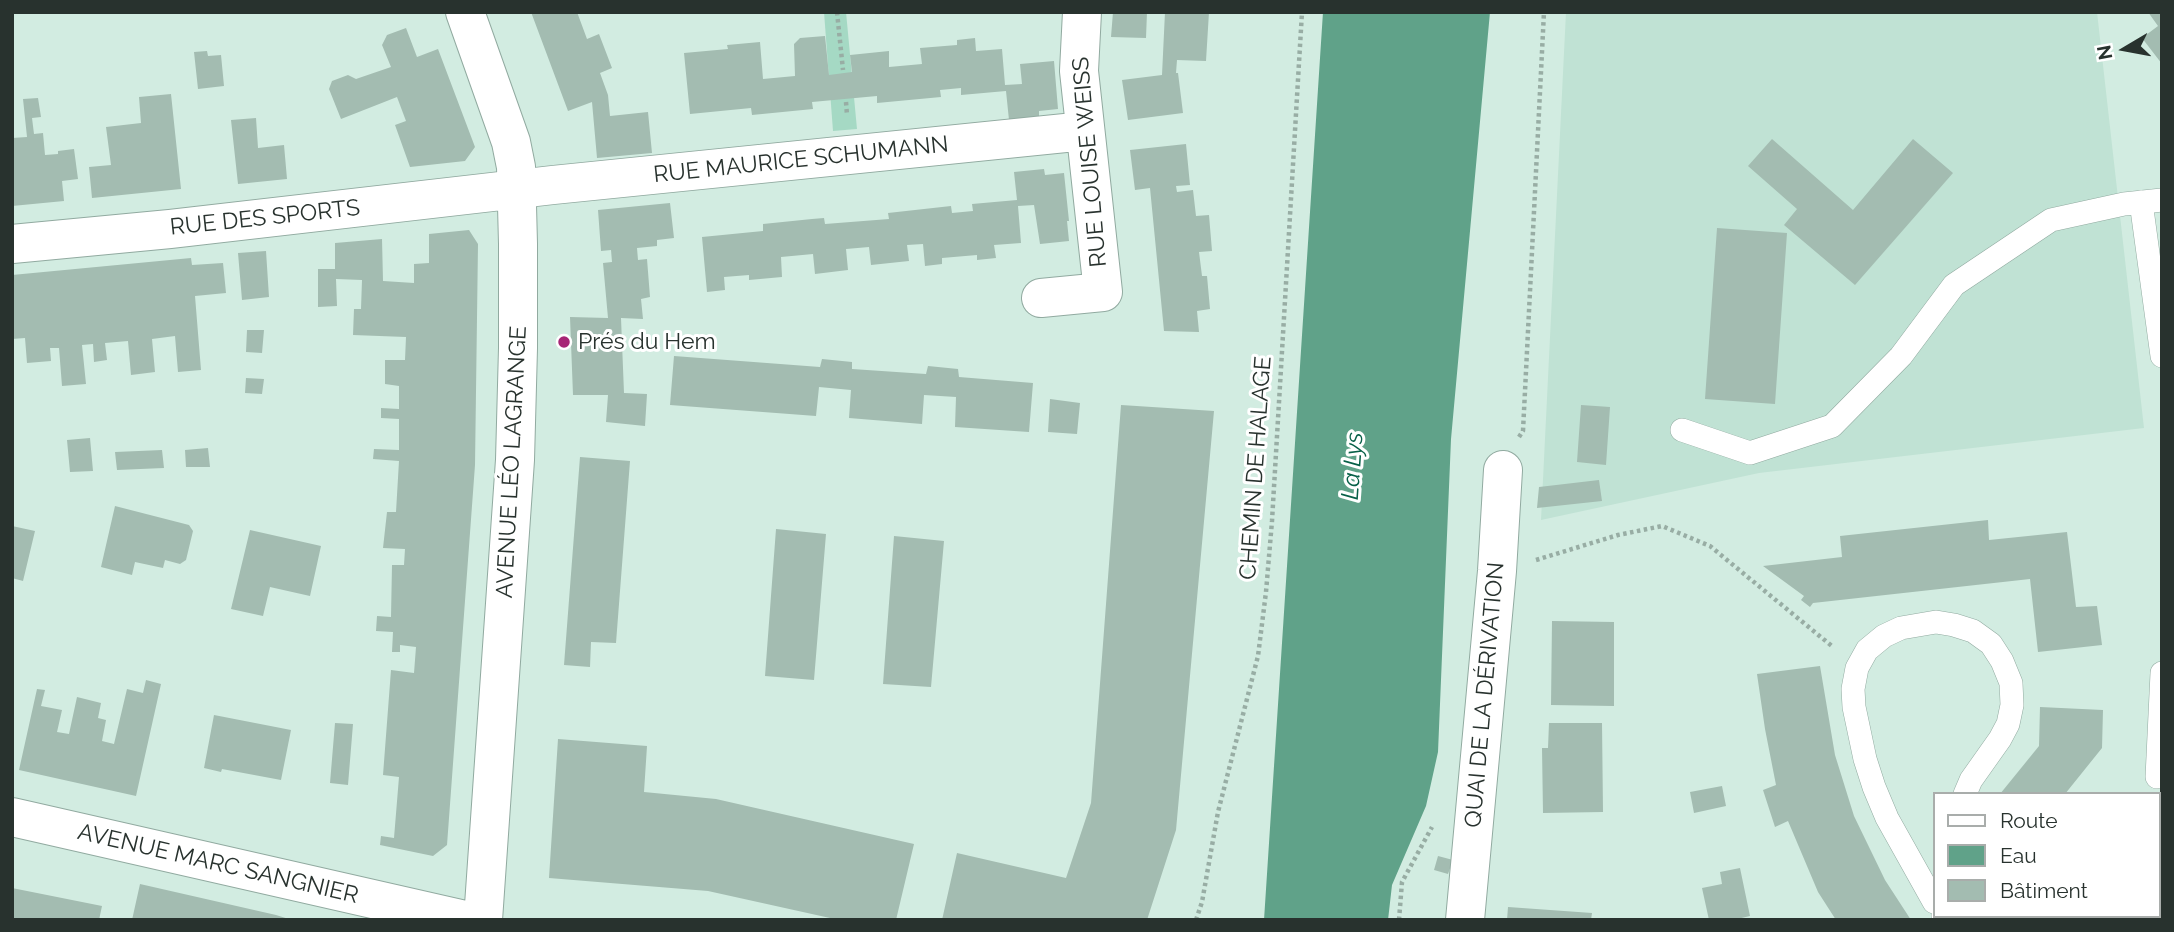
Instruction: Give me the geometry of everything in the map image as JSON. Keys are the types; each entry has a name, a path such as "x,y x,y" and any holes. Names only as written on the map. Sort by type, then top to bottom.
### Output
{"street":[{"name":"AVENUE LÉO LAGRANGE","path":"465,12 508,128 517,189 518,348 514,460 483,920"},
{"name":"RUE LOUISE WEISS","path":"1041,298 1103,292 1079,71 1082,12"},
{"name":"RUE MAURICE SCHUMANN","path":"517,189 1085,131"},
{"name":"RUE DES SPORTS","path":"12,244 170,229 517,189"},
{"name":"QUAI DE LA DÉRIVATION","path":"1465,920 1497,571 1503,470"},
{"name":"AVENUE MARC SANGNIER","path":"12,817 464,920"}],"lane":[{"path":"1682,430 1751,453 1832,426 1901,356 1954,285 2052,220 2152,201 2162,356"},
{"path":"1932,898 1887,818 1874,787 1854,707 1853,689 1857,668 1867,650 1884,636 1901,628 1936,622 1973,631 1991,645 2011,682 2012,705 2008,724 1966,792"},
{"path":"2157,777 2162,673"}],"path":[{"path":"837,12 843,70"},
{"name":"CHEMIN DE HALAGE","path":"1196,920 1202,902 1218,812 1258,656 1266,592 1302,12"},
{"path":"1503,470 1522,431 1544,12"},
{"path":"1497,571 1618,535 1662,526 1710,546 1857,668"}],"shaded area":[{"path":"824,12 846,12 857,129 833,131"},
{"path":"1566,12 2097,12 2144,428 1759,473 1541,520"}],"water":[{"name":"La Lys","path":"1323,12 1490,12 1451,439 1438,752 1426,806 1392,885 1388,920 1264,920"}],"building":[{"path":"531,12 577,12 587,39 599,34 612,68 600,73 608,95 610,116 648,112 652,153 597,158 592,102 568,111"},
{"path":"1113,12 1147,12 1146,38 1111,37"},
{"path":"1165,12 1209,12 1206,61 1177,60 1176,73 1183,113 1128,120 1122,80 1162,75"},
{"path":"2148,12 2162,12 2162,64 2142,38 2158,26"},
{"path":"406,28 417,57 438,49 475,147 465,161 410,167 395,125 406,121 397,97 341,119 329,89 332,81 348,75 356,79 391,67 382,45 387,35"},
{"path":"825,36 829,75 852,72 850,55 889,51 889,67 922,64 920,48 957,45 957,40 975,38 976,51 1002,49 1005,85 1022,84 1020,64 1054,61 1058,109 1039,111 1039,117 1009,120 1006,91 961,95 961,88 940,90 941,97 877,103 877,96 812,102 813,109 752,115 751,108 690,114 684,53 728,49 727,45 760,42 763,79 795,76 794,44 800,38"},
{"path":"207,51 208,56 221,55 224,86 198,89 194,52"},
{"path":"171,94 181,189 92,198 89,167 111,165 106,127 141,123 139,97"},
{"path":"38,98 41,117 32,118 34,134 43,133 45,155 74,149 78,179 62,181 64,201 12,206 12,138 27,137 23,99"},
{"path":"256,118 258,148 284,145 287,179 238,184 231,120"},
{"path":"1772,139 1853,210 1913,139 1953,173 1855,285 1784,225 1797,209 1748,166"},
{"path":"1186,144 1190,185 1176,186 1177,192 1193,190 1196,216 1209,215 1212,251 1199,252 1202,276 1207,276 1210,309 1197,311 1199,332 1164,331 1150,188 1135,190 1130,150"},
{"path":"1044,169 1045,175 1064,173 1069,241 1040,244 1034,205 1018,206 1021,243 994,245 996,258 977,260 977,255 942,258 942,264 925,266 923,244 907,245 909,261 871,265 869,247 846,249 848,270 815,274 813,254 781,257 782,277 749,280 749,275 724,277 725,290 707,292 702,237 763,231 763,224 812,219 824,218 825,224 889,219 888,213 951,206 952,213 973,211 972,204 1017,200 1014,172"},
{"path":"670,203 674,238 657,240 657,246 637,248 638,260 647,259 650,297 641,299 643,319 621,318 624,393 647,394 645,426 606,422 608,395 573,395 570,317 608,318 603,263 612,262 611,250 601,251 598,210"},
{"path":"1717,228 1787,233 1775,404 1705,399"},
{"path":"469,230 478,244 475,465 447,845 433,856 380,845 381,836 394,838 399,777 383,775 391,670 414,673 416,647 400,645 400,652 392,652 393,632 376,631 377,616 391,617 392,565 404,565 405,549 383,548 387,512 396,512 399,461 373,459 374,449 399,450 399,419 381,418 381,408 399,409 399,386 385,384 385,360 405,360 406,337 353,335 354,309 361,309 362,280 336,279 337,306 318,307 318,269 335,269 335,243 382,239 383,281 414,283 414,264 429,263 429,234"},
{"path":"266,251 269,297 242,300 238,253"},
{"path":"191,258 192,265 223,263 226,293 195,296 201,370 178,372 175,336 152,339 155,372 131,375 128,341 105,343 107,360 94,362 93,344 82,345 86,384 62,386 59,348 50,348 51,361 27,363 25,338 12,339 12,275"},
{"path":"247,330 264,330 262,353 246,352"},
{"path":"674,356 820,367 822,359 852,362 852,369 926,374 928,366 958,369 959,377 1033,383 1029,432 955,427 956,397 924,395 922,424 849,418 851,390 819,387 816,416 670,405"},
{"path":"246,378 264,379 262,394 245,393"},
{"path":"1050,399 1080,403 1077,434 1048,432"},
{"path":"1121,405 1214,411 1176,830 1147,920 942,920 957,853 1066,878 1091,803"},
{"path":"1581,405 1610,407 1606,465 1577,462"},
{"path":"90,438 93,471 70,472 67,440"},
{"path":"208,448 210,467 186,467 185,450"},
{"path":"162,450 164,468 117,470 115,452"},
{"path":"580,457 630,461 616,643 591,642 590,667 564,665"},
{"path":"1599,480 1602,501 1537,508 1539,487"},
{"path":"115,506 189,525 193,531 186,560 180,564 165,560 163,568 135,562 132,575 101,567"},
{"path":"1988,520 1989,540 2067,532 2076,607 2097,606 2102,645 2038,652 2030,579 1813,603 1810,607 1801,600 1804,596 1763,566 1842,557 1840,536"},
{"path":"12,526 35,531 23,581 12,578"},
{"path":"776,529 826,534 814,680 765,676"},
{"path":"250,530 321,546 310,596 270,587 263,616 231,609"},
{"path":"894,536 944,541 931,687 883,684"},
{"path":"1552,621 1614,622 1614,706 1551,705"},
{"path":"1820,666 1835,755 1854,816 1885,880 1911,920 1836,920 1818,892 1788,821 1775,827 1763,790 1776,785 1757,674"},
{"path":"146,680 161,684 136,796 19,770 37,689 45,690 41,706 62,710 57,732 69,734 77,697 101,703 98,718 106,720 102,741 114,744 127,689 143,693"},
{"path":"2040,707 2103,710 2102,748 2067,792 2002,792 2039,746"},
{"path":"214,715 291,730 281,780 204,768"},
{"path":"335,723 353,724 348,785 330,783"},
{"path":"1549,723 1602,723 1603,812 1543,813 1542,748 1548,748"},
{"path":"558,739 647,746 644,792 716,799 914,844 896,920 839,920 708,891 549,878"},
{"path":"1722,786 1726,806 1694,813 1690,792"},
{"path":"1438,856 1453,860 1448,874 1434,870"},
{"path":"1740,868 1750,916 1733,920 1709,920 1702,888 1722,884 1720,872"},
{"path":"140,884 276,915 292,920 132,920"},
{"path":"12,888 102,906 99,920 12,920"},
{"path":"1508,907 1592,913 1591,920 1507,920"},
{"path":"1979,918 2042,918 2042,920"}],"place":[{"name":"Prés du Hem","path":"564,342"}]}
